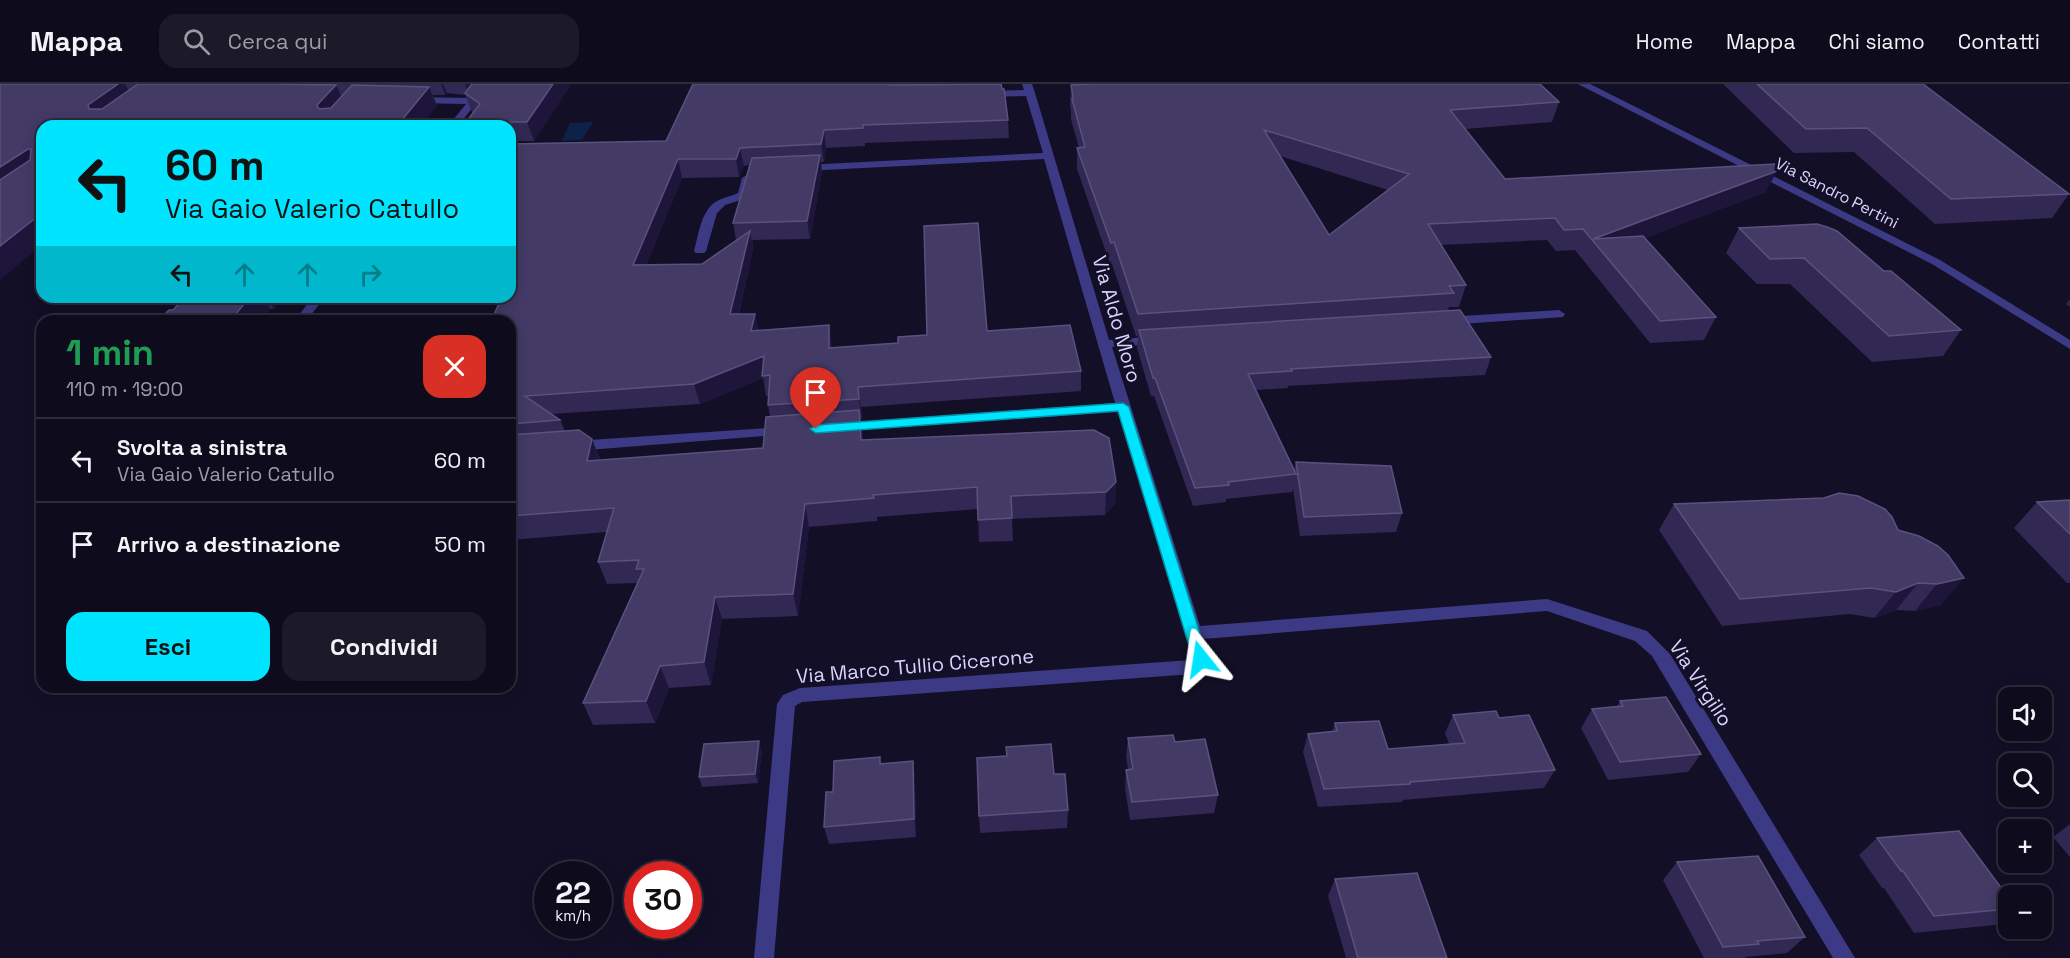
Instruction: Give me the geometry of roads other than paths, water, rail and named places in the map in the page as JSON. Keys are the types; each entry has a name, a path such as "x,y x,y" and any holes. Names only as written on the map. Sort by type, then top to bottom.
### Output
{"street":[{"path":"458,120 486,84"},
{"name":"Via Sandro Pertini","path":"1582,84 1936,262 2070,345"},
{"path":"973,95 1029,88"},
{"name":"Via Aldo Moro","path":"1029,88 1123,407 1194,633"},
{"path":"404,100 473,101"},
{"path":"794,168 1049,156"},
{"path":"700,251 711,213 724,201 736,200 743,195 748,170 760,170"},
{"path":"305,315 314,303"},
{"path":"1427,322 1559,314"},
{"path":"1104,344 1176,339"},
{"path":"828,428 1123,407"},
{"path":"557,447 793,430"},
{"name":"Via Virgilio","path":"1194,633 1547,605 1641,636 1664,659 1845,958"},
{"name":"Via Marco Tullio Cicerone","path":"764,958 786,704 789,700 800,695 1194,667 1200,664 1201,659 1194,633"}],"water":[{"path":"593,122 582,140 562,141 570,123"}]}
